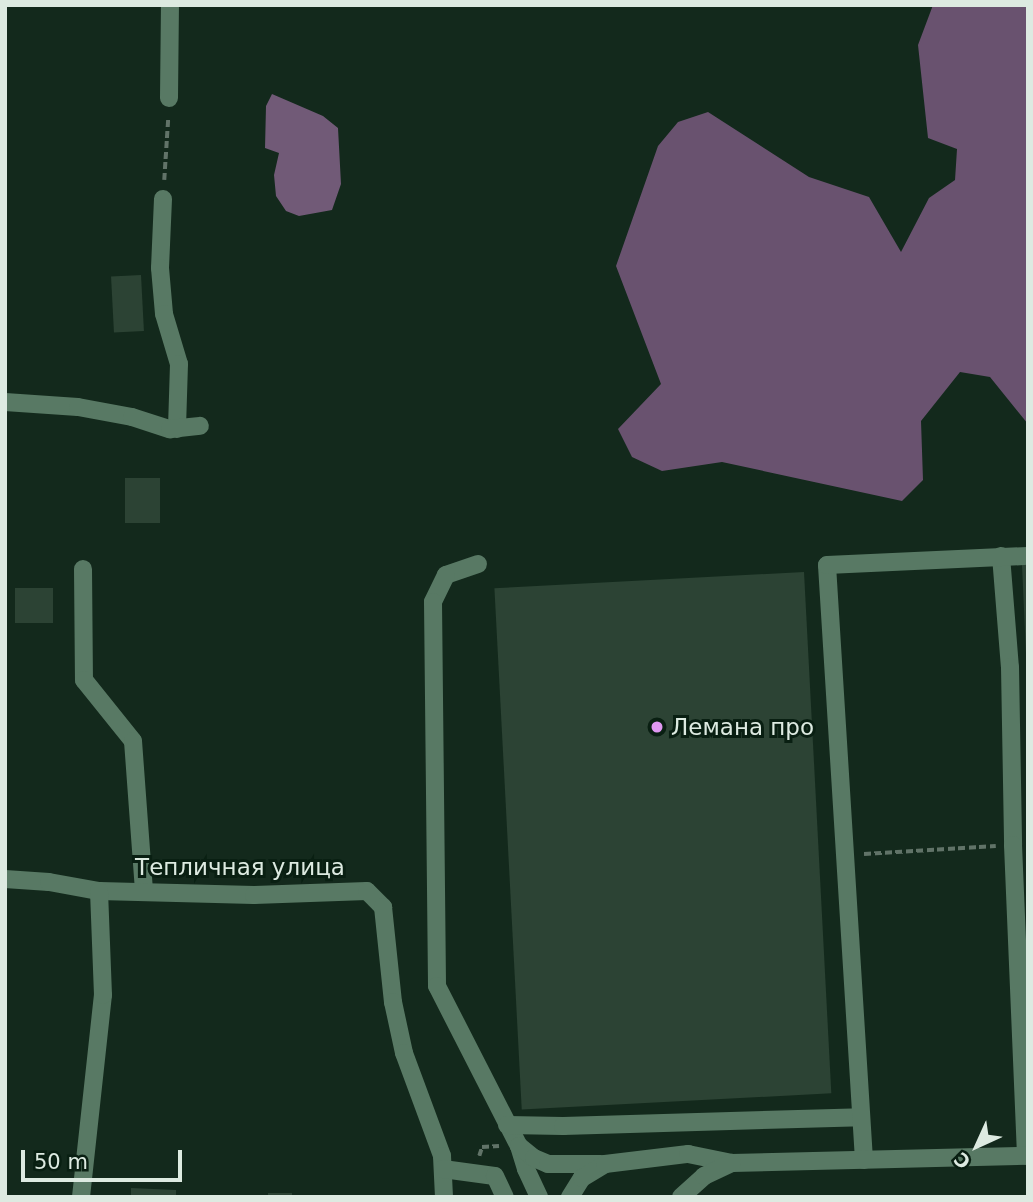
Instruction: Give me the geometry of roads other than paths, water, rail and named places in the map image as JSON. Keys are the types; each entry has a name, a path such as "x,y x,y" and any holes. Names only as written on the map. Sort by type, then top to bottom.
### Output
{"street":[{"path":"169,98 170,5"},
{"path":"163,199 160,268 164,314 179,364 181,391 177,429"},
{"path":"5,402 78,407 177,429 200,426"},
{"path":"519,1146 548,1164 605,1164 688,1154 732,1163 1027,1156 1021,881 1013,845 1010,667 1001,556"},
{"path":"864,1160 827,565 1028,556"},
{"path":"478,564 446,575 433,602 437,986 519,1146 539,1197"},
{"path":"83,569 84,680 133,741 144,892"},
{"name":"Тепличная улица","path":"5,878 49,881 99,891 254,895 367,891 383,907 388,972 404,1053 442,1156 444,1197"},
{"path":"81,1197 103,995 99,891"},
{"path":"507,1125 861,1117"},
{"path":"681,1197 704,1176 732,1163"},
{"path":"570,1197 582,1178 605,1164"},
{"path":"443,1170 495,1176 505,1197"}],"place":[{"name":"Лемана про","path":"657,727"}]}
